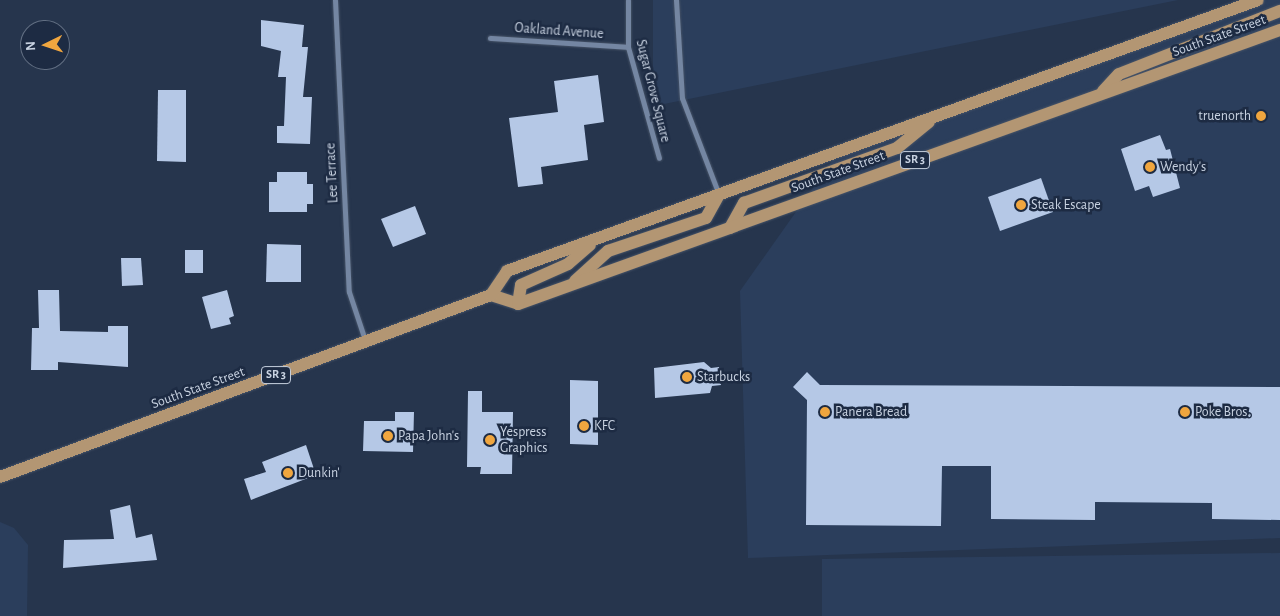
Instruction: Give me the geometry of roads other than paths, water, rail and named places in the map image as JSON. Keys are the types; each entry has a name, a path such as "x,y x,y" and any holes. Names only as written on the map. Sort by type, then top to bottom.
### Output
{"main road":[{"name":"South State Street","path":"0,477 367,343 491,295 507,271 1258,0"},
{"path":"1101,93 1119,74 1280,11"},
{"name":"South State Street","path":"518,304 1280,30"},
{"path":"730,228 744,204 897,148 936,116"},
{"path":"572,284 608,250 706,218 718,195"},
{"path":"491,295 518,304 520,285 568,264 597,239"}],"street":[{"name":"Lee Terrace","path":"335,0 349,292 367,343"},
{"name":"Sugar Grove Square","path":"628,0 628,47 659,158"},
{"path":"676,0 682,98 718,195"},
{"name":"Oakland Avenue","path":"490,38 628,47"}],"place":[{"name":"truenorth","path":"1261,116"},
{"name":"Wendy's","path":"1150,167"},
{"name":"Steak Escape","path":"1021,205"},
{"name":"Starbucks","path":"687,377"},
{"name":"Panera Bread","path":"825,412"},
{"name":"Poke Bros.","path":"1185,412"},
{"name":"KFC","path":"584,426"},
{"name":"Papa John's","path":"388,436"},
{"name":"Yespress Graphics","path":"490,440"},
{"name":"Dunkin'","path":"288,473"}]}
